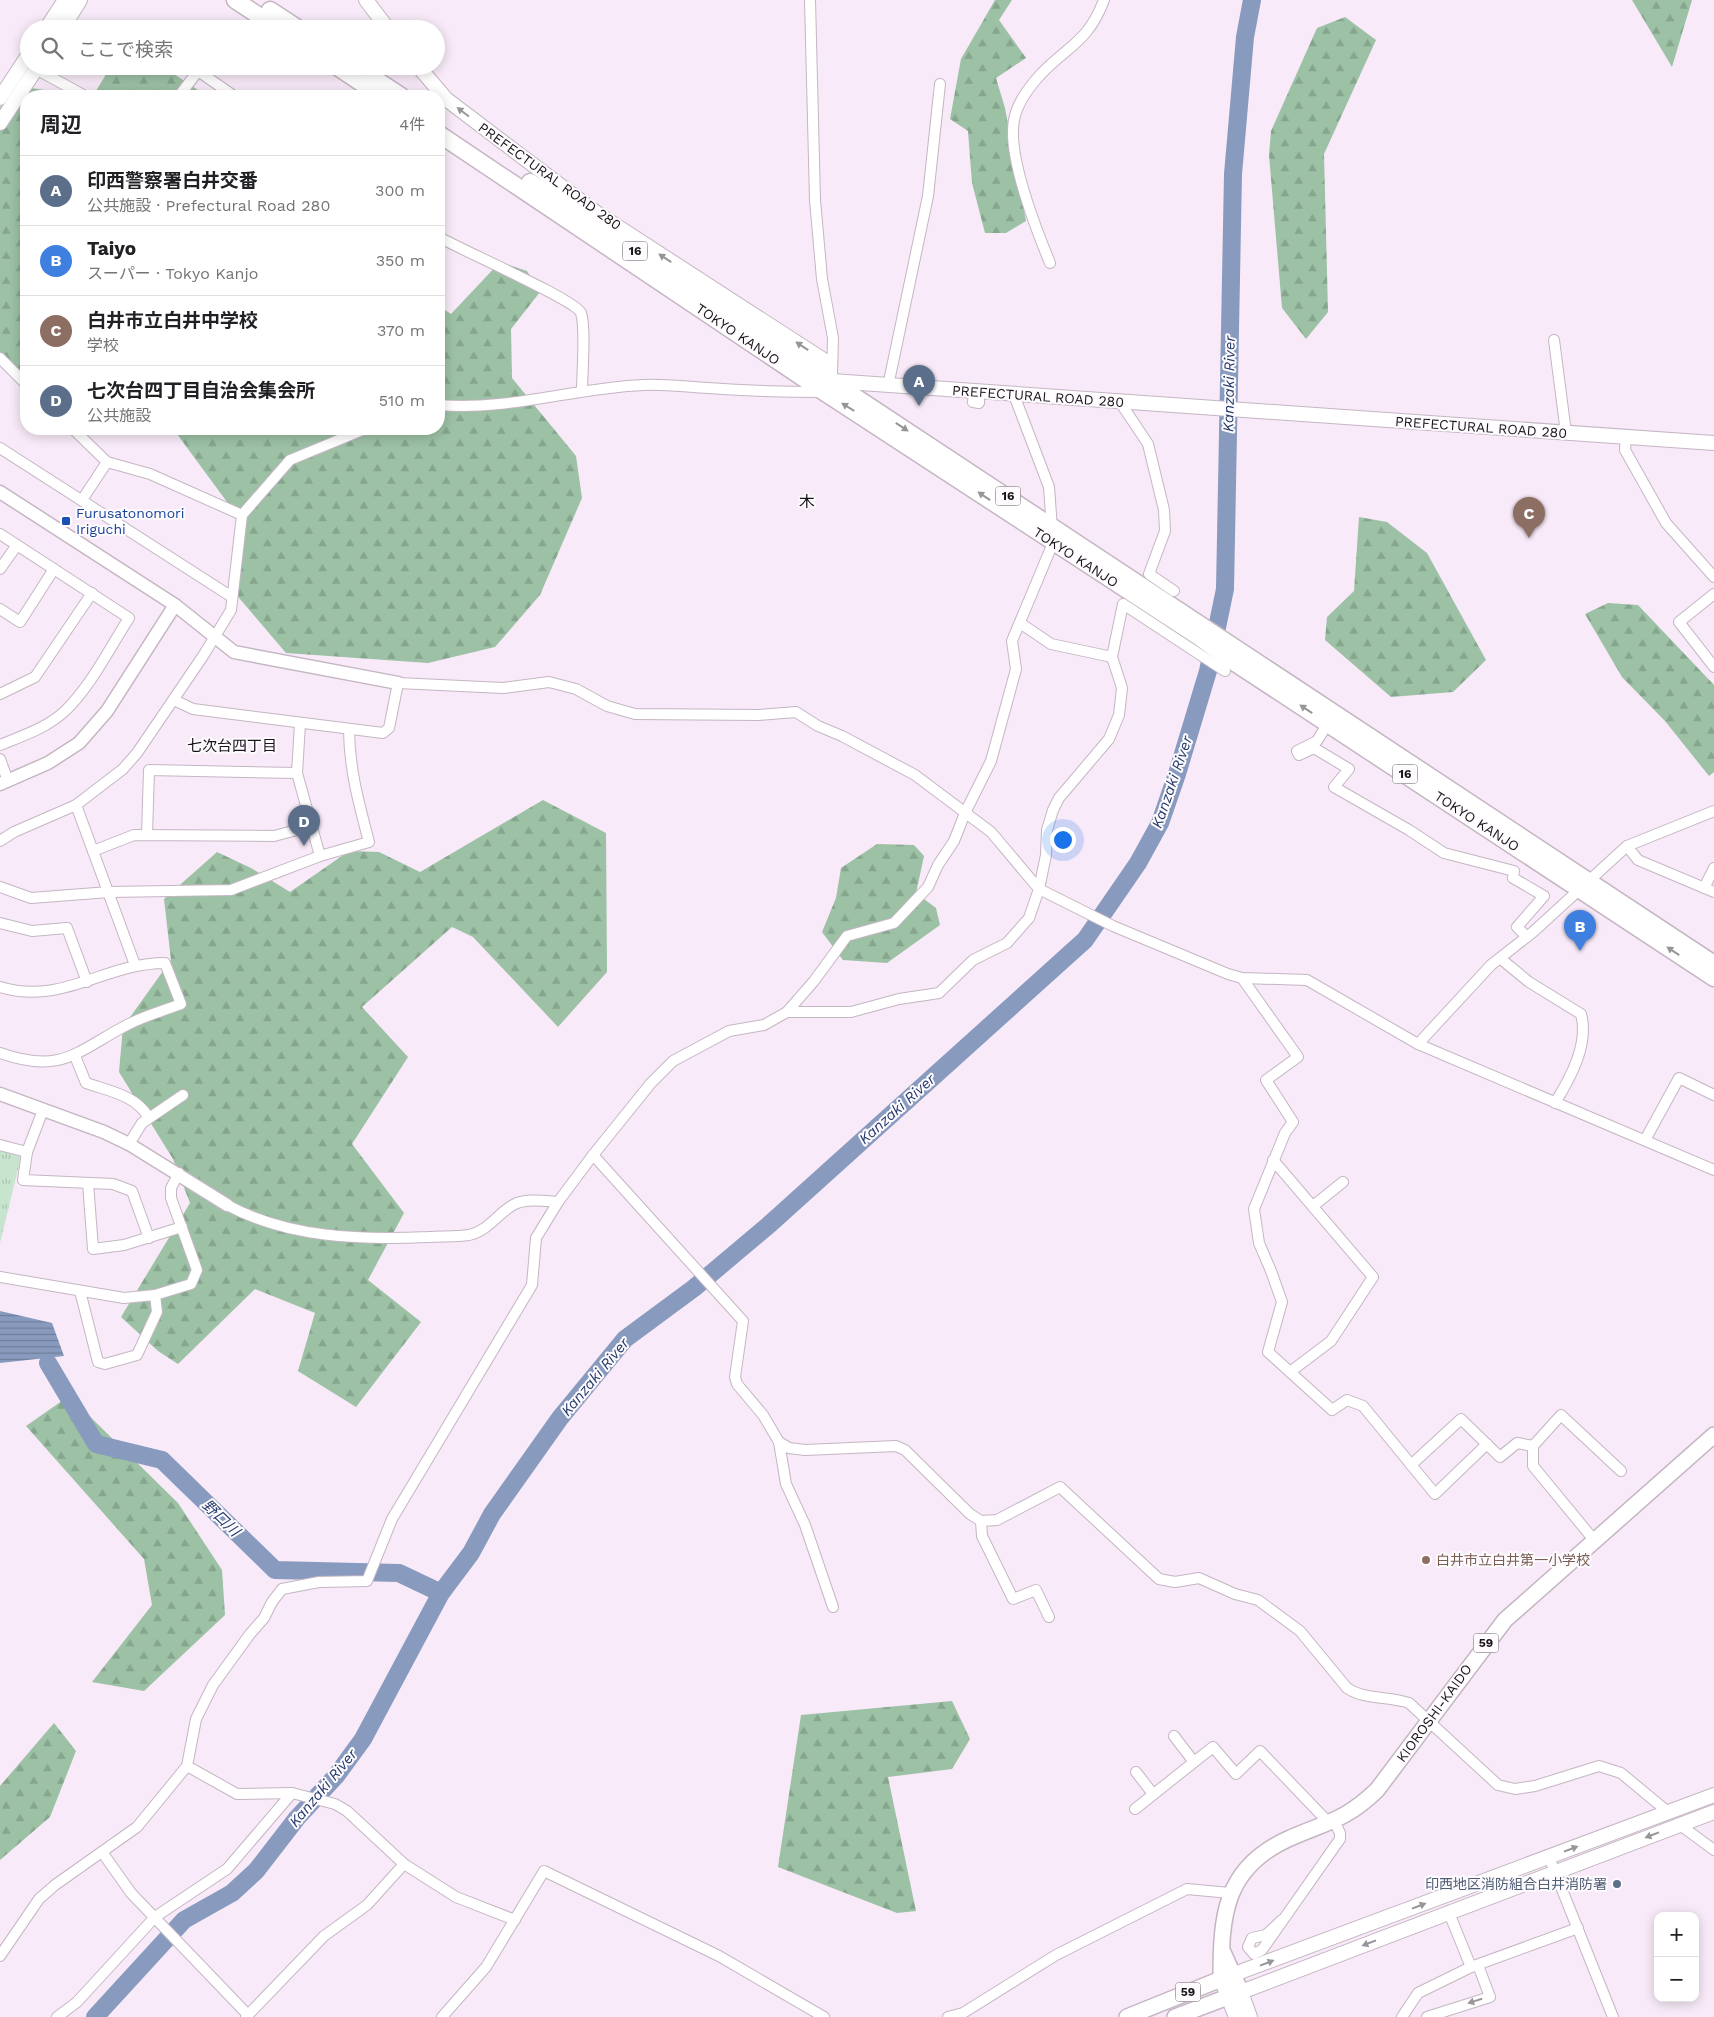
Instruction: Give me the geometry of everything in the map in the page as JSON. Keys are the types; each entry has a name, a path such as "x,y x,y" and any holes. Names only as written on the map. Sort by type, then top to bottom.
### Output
{"highway":[{"path":"235,0 265,20"},
{"path":"255,0 285,20"},
{"path":"350,75 372,90"},
{"path":"370,75 392,90"},
{"name":"TOKYO KANJO","path":"445,125 828,386 928,458 1053,543 1328,723 1584,885 1714,964"},
{"name":"TOKYO KANJO","path":"445,138 828,386 1053,526 1200,639"},
{"name":"TOKYO KANJO","path":"1229,659 1584,885 1714,978"}],"main road":[{"path":"52,20 65,0"},
{"path":"68,20 80,0"},
{"path":"366,0 381,20"},
{"path":"0,98 20,68"},
{"path":"22,90 32,75"},
{"name":"PREFECTURAL ROAD 280","path":"424,75 433,90"},
{"path":"0,123 20,93"},
{"name":"PREFECTURAL ROAD 280","path":"445,100 598,214 825,361 828,386 888,386 1714,443"},
{"name":"KIOROSHI-KAIDO","path":"1235,1994 1228,1977 1221,1949 1223,1920 1230,1893 1246,1870 1268,1850 1359,1808 1377,1790 1505,1620 1714,1435"},
{"path":"1228,1977 1714,1795"},
{"path":"1235,1994 1714,1812"},
{"name":"59","path":"1127,2017 1228,1977"},
{"path":"1235,1994 1236,2017"},
{"path":"1235,1994 1250,2017"},
{"name":"59","path":"1175,2017 1235,1994"}],"street":[{"path":"445,405 491,406 582,390 645,384 783,392 828,386 833,338 822,279 815,200 810,0"},
{"path":"1050,263 1023,185 1014,146 1013,122 1025,93 1041,74 1078,43 1092,26 1104,0"},
{"path":"49,75 75,90"},
{"path":"184,90 195,75"},
{"path":"204,75 225,90"},
{"path":"888,386 928,196 940,84"},
{"path":"445,240 503,271 554,293 576,307 582,319 582,390"},
{"path":"1554,340 1566,433"},
{"path":"0,358 20,378"},
{"path":"0,1956 39,1899 136,1827 187,1766 196,1719 208,1693 250,1634 264,1618 272,1602 282,1589 319,1582 367,1581 392,1519 532,1285 536,1238 558,1202 651,1083 673,1061 728,1031 764,1025 787,1012 814,981 847,936 894,922 928,887 938,865 954,841 965,813 991,761 1016,669 1012,641 1053,543 1049,487 1014,395"},
{"path":"1120,402 1148,444 1164,510 1165,531 1150,574 1174,592"},
{"path":"79,435 107,462 150,474 242,514"},
{"path":"0,842 14,832 76,805 123,770 174,700 230,610 242,514 290,460 350,435"},
{"path":"1626,437 1625,450 1666,523 1714,577"},
{"path":"0,448 232,597"},
{"path":"82,500 107,462"},
{"path":"0,492 175,605 234,652 398,683 503,688 549,682 576,689 607,706 635,714 759,715 796,712 818,726 842,736 915,775 991,832 1039,889 1084,912 1113,926 1242,978 1307,980 1418,1044 1714,1170"},
{"path":"0,534 129,618 86,685 64,712 46,725 0,745"},
{"path":"0,569 16,545"},
{"path":"0,609 20,622 54,568"},
{"path":"0,694 24,684 39,672 92,593"},
{"path":"1714,594 1679,622 1714,667"},
{"path":"787,1012 851,1012 899,999 939,993 973,960 1008,944 1029,918 1039,889 1046,855 1047,830 1053,810 1059,798 1110,739 1119,716 1122,688 1112,657 1123,604 1200,639 1229,659"},
{"path":"0,759 4,782 48,764 79,743 107,711 175,605"},
{"path":"1020,623 1051,644 1112,657"},
{"path":"174,700 193,709 383,733 389,728 398,683"},
{"path":"1328,723 1317,740 1297,751 1299,755 1314,748 1349,769 1334,787 1409,830 1444,853 1514,871 1513,878 1544,896 1517,927 1527,937"},
{"path":"300,724 298,773 320,856"},
{"path":"0,887 31,898 109,892 230,890 320,856 369,842 355,791 349,751 349,729"},
{"path":"148,835 148,770 298,773"},
{"path":"76,805 135,965"},
{"path":"1418,1044 1491,965 1527,937 1627,846 1714,810"},
{"path":"94,851 134,834 274,836 312,826"},
{"path":"1627,846 1638,860 1714,892"},
{"path":"1704,888 1714,868"},
{"path":"0,922 32,930 67,928 87,982"},
{"path":"1501,959 1529,982 1581,1014 1584,1025 1576,1064 1555,1103"},
{"path":"0,988 15,991 48,992 87,982 112,971 135,965 164,963 181,1004 130,1023 74,1056 50,1061 31,1062 0,1053"},
{"path":"1242,978 1298,1056 1266,1080 1293,1122 1285,1133 1254,1209 1258,1243 1282,1302 1268,1352 1332,1410 1347,1400 1362,1406 1436,1494 1487,1444"},
{"path":"74,1056 86,1083 136,1101 149,1118"},
{"path":"1645,1140 1679,1078 1714,1095"},
{"path":"0,1094 104,1132 179,1173 227,1205 283,1227 352,1237 400,1238 469,1235 484,1229 514,1204 528,1201 558,1202"},
{"path":"129,1144 136,1130 149,1118 183,1095"},
{"path":"43,1110 27,1152 23,1180 113,1184 132,1191 149,1238"},
{"path":"0,1145 27,1152"},
{"path":"593,1155 743,1321 735,1371 737,1384 763,1415 779,1442 786,1484 805,1525 833,1606"},
{"path":"1273,1160 1373,1277 1331,1341 1290,1372"},
{"path":"0,1277 124,1298 155,1294 191,1284 197,1270 171,1198 171,1188 179,1173"},
{"path":"1312,1206 1343,1182"},
{"path":"88,1183 93,1249 149,1238 182,1227"},
{"path":"80,1290 98,1362 105,1364 137,1355 157,1312 155,1294"},
{"path":"1594,1540 1533,1466 1533,1446 1561,1415 1621,1470"},
{"path":"1411,1464 1461,1419 1500,1457 1517,1443 1533,1446"},
{"path":"779,1442 797,1449 896,1446 905,1450 970,1514 982,1521 997,1520 1060,1487 1159,1579 1175,1582 1199,1578 1235,1594 1258,1600 1300,1631 1347,1688 1356,1694 1393,1698 1409,1703 1498,1784 1515,1789 1535,1786 1599,1766 1621,1773 1668,1812"},
{"path":"982,1521 982,1536 1013,1598 1036,1590 1049,1617"},
{"path":"1174,1736 1194,1762"},
{"path":"1135,1809 1213,1748 1236,1774 1260,1751 1340,1833 1340,1839 1282,1920"},
{"path":"187,1766 237,1794 292,1794 335,1804 347,1811 404,1864 456,1898 515,1920"},
{"path":"1136,1772 1153,1794"},
{"path":"57,2017 77,2002 156,1917 227,1869 292,1794"},
{"path":"1680,1825 1714,1850"},
{"path":"102,1852 131,1893 156,1917 247,2016 324,1936 367,1905 404,1864"},
{"path":"1549,1857 1613,2017"},
{"path":"442,2017 486,1966 544,1871 719,1956 824,2017"},
{"path":"948,2017 963,2013 1056,1955 1187,1889 1230,1893"},
{"path":"1427,2017 1490,1997 1449,1912"},
{"path":"1402,2017 1418,1993 1474,1966 1578,1928"}],"green space":[{"path":"995,0 1012,0 999,20 1026,58 996,78 1005,108 1026,221 1006,233 985,233 972,183 968,131 950,119 961,59"},
{"path":"1632,0 1692,0 1672,67"},
{"path":"1345,17 1376,40 1324,154 1328,312 1306,339 1282,308 1269,155 1271,131 1317,28"},
{"path":"106,75 176,75 198,90 97,90"},
{"path":"31,88 45,90 28,90"},
{"path":"20,95 20,370 0,358 0,107"},
{"path":"500,262 527,271 540,292 511,329 512,378 576,456 582,498 540,595 495,647 428,663 286,653 234,592 241,521 178,435 445,435 445,310 451,314"},
{"path":"1359,517 1387,522 1427,553 1486,660 1453,692 1391,697 1325,640 1327,617 1354,591"},
{"path":"1608,603 1638,605 1714,685 1714,772 1709,776 1665,721 1622,677 1585,614"},
{"path":"543,800 606,833 607,972 558,1027 473,937 452,927 362,1007 408,1057 352,1144 404,1213 368,1280 421,1322 356,1407 298,1371 315,1313 255,1289 178,1364 158,1351 121,1317 190,1203 173,1159 119,1072 123,1027 171,960 164,899 217,852 251,868 290,892 349,851 379,852 420,872"},
{"path":"877,844 914,845 924,856 916,893 936,908 940,925 887,963 843,960 822,932 836,898 841,868"},
{"path":"0,1150 21,1157 0,1243"},
{"path":"69,1396 178,1503 222,1570 225,1615 144,1691 92,1682 152,1605 144,1559 26,1426"},
{"path":"952,1701 970,1739 952,1769 888,1777 916,1911 897,1913 778,1867 801,1715"},
{"path":"54,1723 76,1751 50,1817 0,1860 0,1786"}],"water":[{"path":"0,1311 52,1323 64,1356 0,1363"}],"waterway":[{"name":"Kanzaki River","path":"95,2017 184,1920 232,1893 256,1871 297,1818 336,1776 363,1739 441,1593 471,1553 492,1514 560,1418 625,1339 694,1288 771,1223 1085,940 1138,863 1160,823 1177,774 1208,671 1225,589 1233,174 1245,37 1252,0"},
{"name":"野口川","path":"48,1363 96,1444 162,1460 275,1570 399,1573 441,1593"}],"place":[{"name":"印西警察署白井交番","path":"919,406"},
{"name":"Furusatonomori Iriguchi","path":"66,521"},
{"name":"白井市立白井中学校","path":"1529,538"},
{"name":"七次台四丁目自治会集会所","path":"304,846"},
{"name":"Taiyo","path":"1580,951"},
{"name":"白井市立白井第一小学校","path":"1426,1560"},
{"name":"印西地区消防組合白井消防署","path":"1617,1884"}],"district":[{"name":"木","path":"807,501"},
{"name":"七次台四丁目","path":"232,746"}]}
